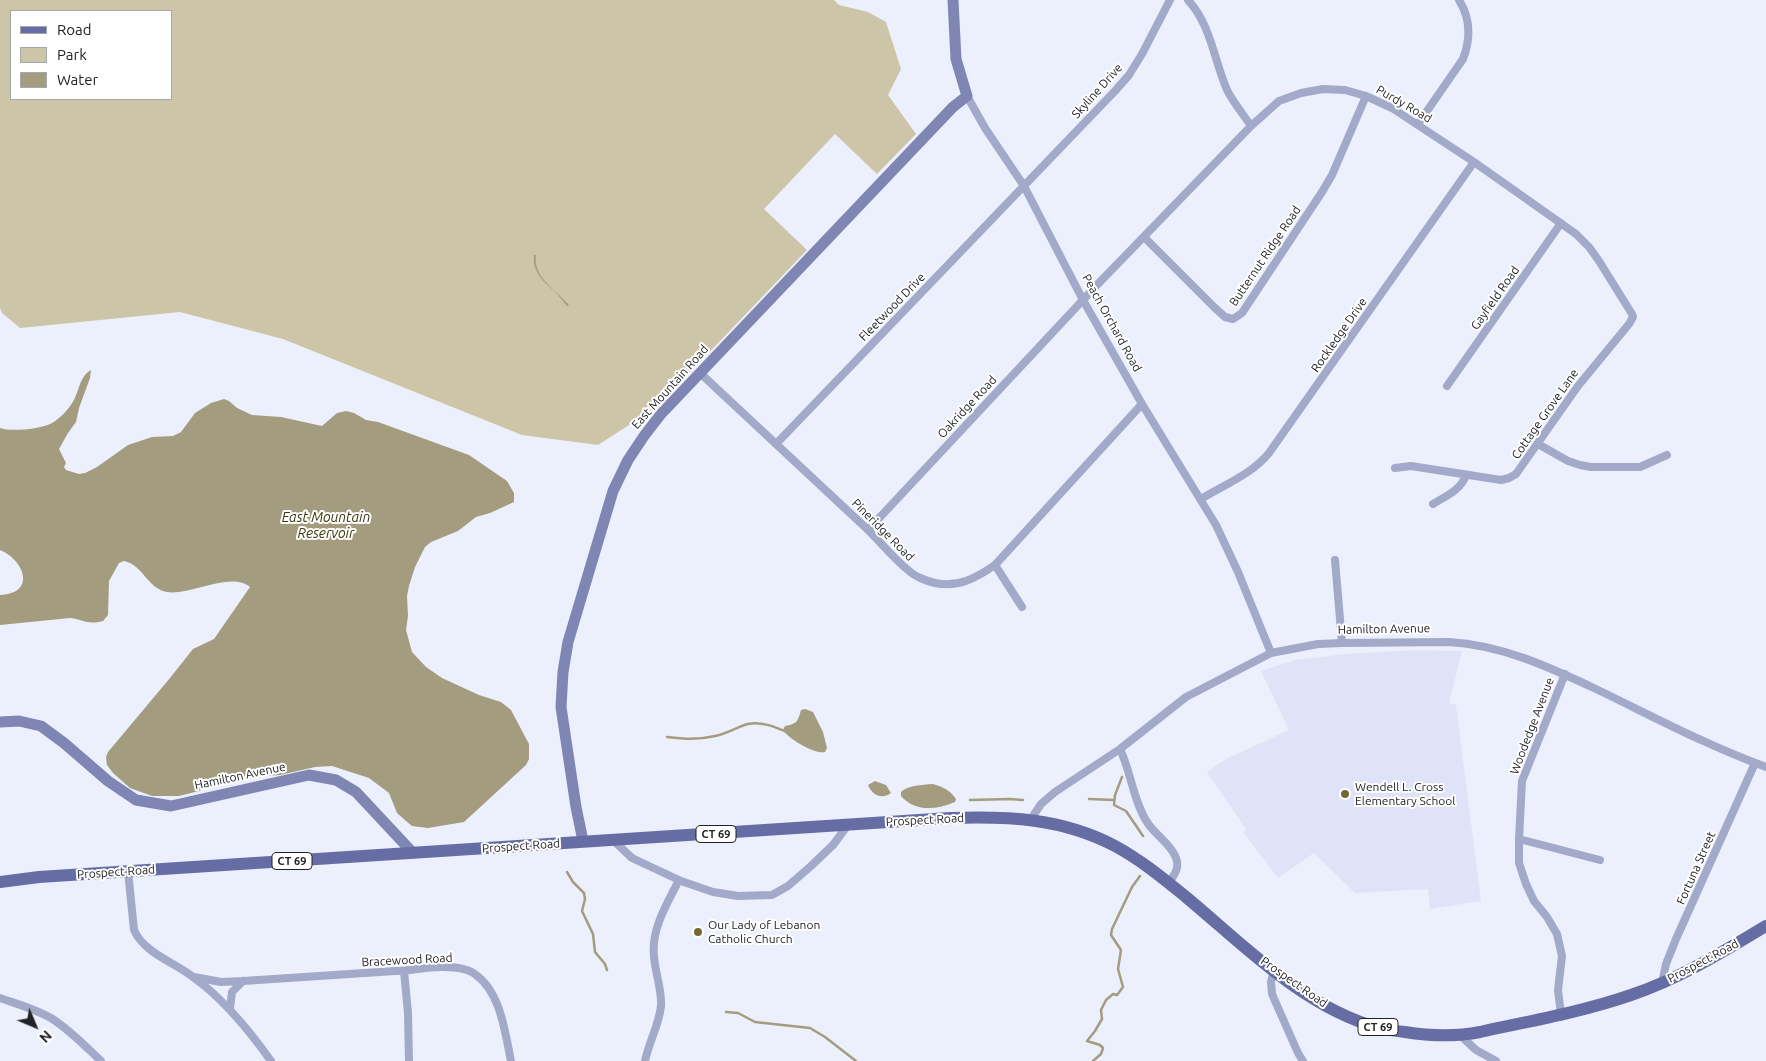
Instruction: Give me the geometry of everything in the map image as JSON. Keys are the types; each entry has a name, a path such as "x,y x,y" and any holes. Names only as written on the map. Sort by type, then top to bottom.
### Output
{"main road":[{"name":"Prospect Road","path":"0,882 39,877 128,871 848,825 994,817 1031,819 1059,825 1102,840 1142,863 1274,970 1322,1004 1380,1028 1434,1036 1461,1036 1606,1003 1662,983 1690,970 1766,926"}],"street":[{"name":"Peach Orchard Road","path":"953,0 956,59 967,96 988,133 1024,186 1083,300 1142,404 1201,499 1230,552 1271,653"},
{"name":"Skyline Drive","path":"1024,186 1129,75 1170,0"},
{"path":"1188,0 1197,9 1206,25 1219,70 1228,92 1251,126"},
{"path":"1418,124 1463,60 1466,51 1469,34 1467,17 1459,0"},
{"name":"Purdy Road","path":"1083,300 1251,126 1279,101 1301,92 1345,90 1366,96 1392,108 1418,124 1583,240 1594,254 1633,317"},
{"name":"East Mountain Road","path":"583,842 561,707 563,672 568,642 613,491 628,460 662,414 700,373 953,107 967,96"},
{"name":"Butternut Ridge Road","path":"1144,237 1225,317 1233,319 1242,313 1332,176 1366,96"},
{"name":"Rockledge Drive","path":"1201,499 1246,472 1270,454 1474,162"},
{"name":"Fleetwood Drive","path":"776,444 1024,186"},
{"name":"Gayfield Road","path":"1447,386 1561,223"},
{"name":"Oakridge Road","path":"868,530 1083,300"},
{"name":"Cottage Grove Lane","path":"1395,468 1411,466 1501,480 1509,478 1519,471 1578,386 1633,317"},
{"name":"Pineridge Road","path":"700,373 868,530 909,572 935,584 963,583 995,566 1142,404"},
{"path":"1538,444 1568,461 1591,467 1640,468 1667,455"},
{"path":"1433,504 1458,488 1464,482 1466,475"},
{"path":"1335,560 1342,643"},
{"path":"995,566 1022,607"},
{"name":"Hamilton Avenue","path":"1031,819 1041,804 1055,792 1120,749 1186,697 1271,653 1318,644 1469,643 1526,658 1766,767"},
{"name":"Woodedge Avenue","path":"1561,1014 1558,990 1562,956 1557,934 1534,901 1526,884 1519,863 1519,839 1522,781 1564,674"},
{"name":"Hamilton Avenue","path":"0,722 20,721 41,726 108,781 136,800 171,806 309,775 336,780 356,792 413,853"},
{"path":"1120,749 1141,811 1155,833 1177,859 1178,868 1169,883"},
{"name":"Fortuna Street","path":"1662,983 1666,964 1676,939 1755,763"},
{"path":"613,840 632,858 679,880 712,892 738,896 772,895 788,886 811,866 833,845 848,825"},
{"path":"1519,839 1600,860"},
{"path":"128,871 134,930 138,939 148,948 194,977 230,1009 256,1040 270,1061"},
{"path":"644,1061 658,1024 661,1004 654,957 654,937 679,880"},
{"name":"Bracewood Road","path":"194,977 221,982 404,971 441,966 458,968 475,973 485,983 493,996 501,1015 511,1061"},
{"path":"1274,970 1271,982 1272,994 1303,1061"},
{"path":"404,971 408,1013 409,1061"},
{"path":"230,1009 232,992 243,981"},
{"path":"0,998 32,1008 49,1017 72,1034 101,1061"},
{"path":"1461,1036 1476,1050 1496,1061"}],"shaded area":[{"name":"Wendell L. Cross Elementary School","path":"1415,650 1462,651 1449,703 1456,705 1481,901 1430,909 1428,889 1355,893 1314,853 1278,878 1243,832 1246,829 1207,772 1226,759 1289,730 1261,671 1295,660 1346,654"}],"green space":[{"path":"0,0 834,0 839,5 868,12 886,22 901,69 888,95 916,134 877,174 835,134 764,209 807,250 657,407 598,445 522,435 283,339 180,312 20,328 2,313 0,308"}],"water":[{"path":"534,255 536,255 538,269 550,287 539,275 535,266"},
{"path":"550,287 569,305 567,306 558,295"},
{"name":"East Mountain Reservoir","path":"91,370 76,422 59,449 66,463 64,467 66,470 79,474 97,467 128,445 152,437 173,436 181,432 195,413 211,403 224,399 252,415 281,417 322,426 337,413 346,411 354,413 366,420 378,422 469,455 507,481 514,493 514,502 476,517 458,531 431,542 425,547 415,567 409,586 406,630 412,652 426,667 442,678 479,695 501,702 511,710 529,744 529,759 526,765 464,822 428,828 412,826 406,821 397,813 389,793 369,778 332,766 315,767 280,775 225,778 199,791 179,796 152,796 130,788 113,773 107,765 106,757 108,752 193,649 214,639 250,587 242,583 232,582 187,591 167,592 155,586 131,563 124,561 119,563 109,581 108,615 103,621 89,622 70,618 0,625 0,595 12,593 19,588 23,582 23,575 15,561 8,554 0,550 0,428 11,430 25,429 45,426 53,422 69,407 74,400 82,379"},
{"path":"805,709 813,712 823,732 827,748 825,752 815,751 802,745 783,730 785,726 796,721 801,710"},
{"path":"875,781 886,785 891,793 884,796 875,794 868,785"},
{"path":"933,784 949,791 956,799 955,802 941,807 926,808 913,805 901,796 901,792 907,788"}],"waterway":[{"path":"667,737 691,739 709,737 753,723 768,725 787,732"},
{"path":"1122,777 1115,795 1114,805 1126,811 1143,836"},
{"path":"1089,799 1114,800"},
{"path":"970,800 1023,800"},
{"path":"567,872 573,882 584,893 585,899 582,911 593,934 595,952 605,964 607,970"},
{"path":"1093,1061 1101,1054 1103,1048 1100,1045 1087,1041 1102,1019 1101,1010 1106,1000 1113,994 1117,995 1123,987 1118,969 1121,950 1111,935 1112,929 1132,887 1140,876"},
{"path":"726,1012 738,1013 755,1022 810,1028 856,1061"}],"place":[{"name":"Wendell L. Cross Elementary School","path":"1345,794"},
{"name":"Our Lady of Lebanon Catholic Church","path":"698,932"}]}
